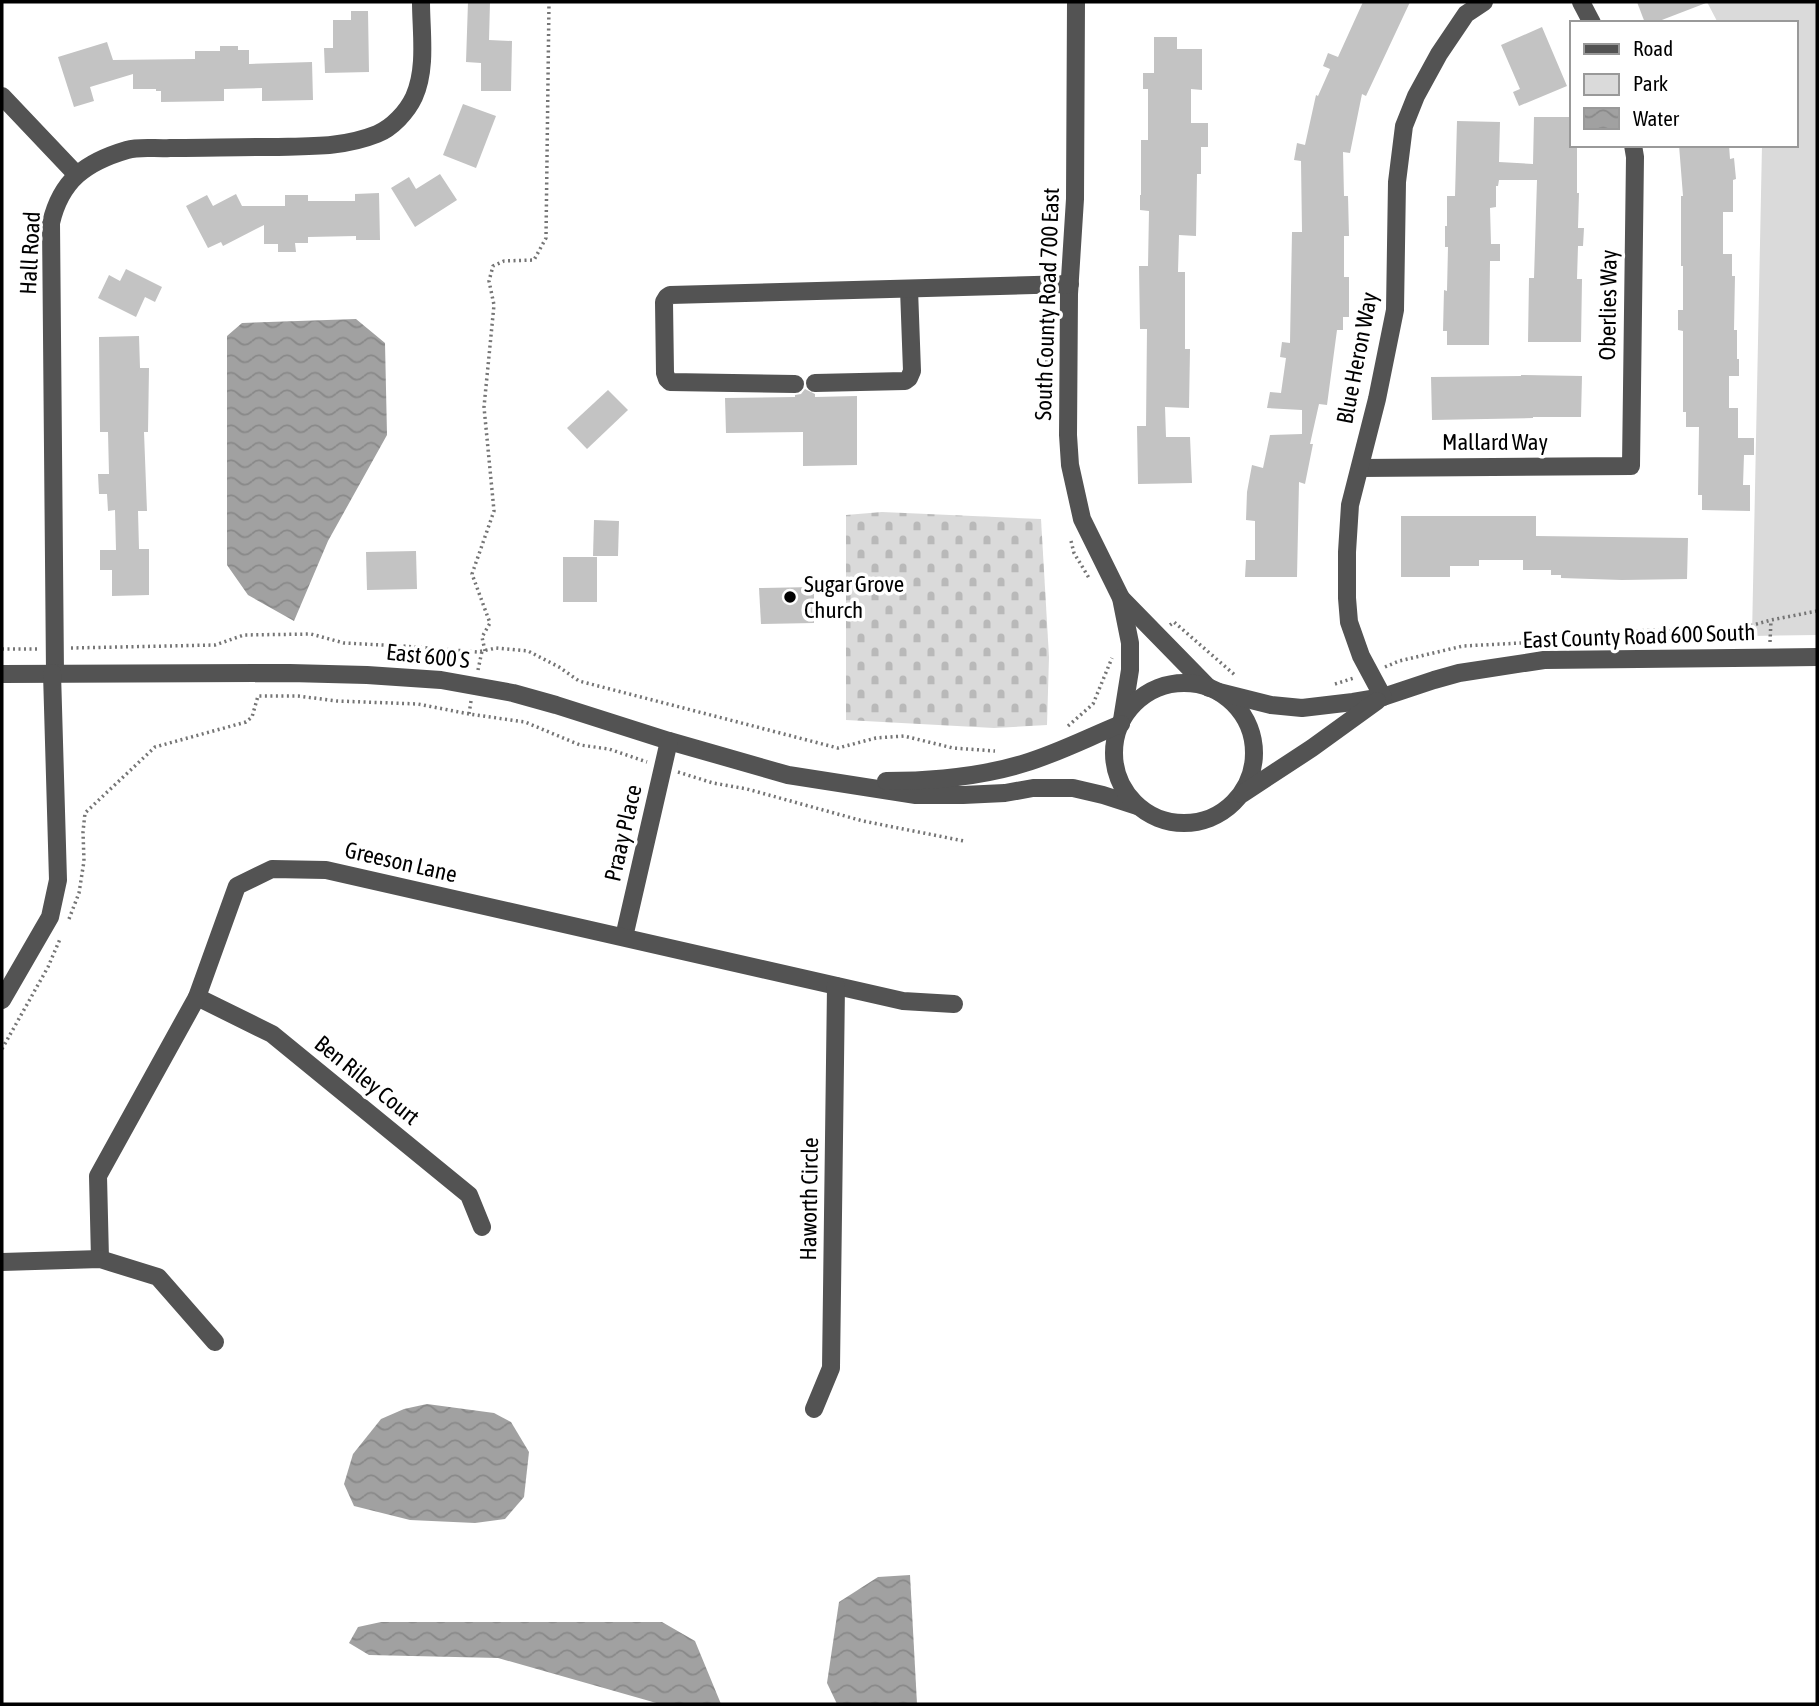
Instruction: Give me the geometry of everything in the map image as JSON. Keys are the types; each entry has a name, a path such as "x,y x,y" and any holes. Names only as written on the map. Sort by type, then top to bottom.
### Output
{"street":[{"name":"Hall Road","path":"2,1000 50,917 58,880 53,673 55,648 51,223 55,206 64,188 76,174 92,164 129,149 335,146 378,134 393,123 414,99 422,68 421,2"},
{"name":"South County Road 700 East","path":"1076,2 1075,199 1070,284 1068,435 1070,466 1082,519 1121,598 1129,647 1129,670 1121,722"},
{"name":"Blue Heron Way","path":"1383,696 1356,643 1349,622 1347,552 1350,505 1377,399 1395,310 1397,182 1404,126 1416,96 1439,54 1466,14 1484,2"},
{"path":"1581,2 1591,21"},
{"path":"2,96 76,174"},
{"name":"Oberlies Way","path":"1631,466 1633,147"},
{"path":"795,384 670,382 665,373 664,302 667,297 1070,284"},
{"path":"815,383 905,381 909,378 912,371 909,289"},
{"name":"Mallard Way","path":"1360,468 1631,466"},
{"name":"South County Road 700 East","path":"1121,598 1214,690"},
{"name":"East County Road 600 South","path":"1214,690 1271,705 1302,708 1353,702 1383,696 1459,673 1544,660 1817,657"},
{"name":"East 600 S","path":"2,674 367,675 475,685 556,705 788,775 837,782"},
{"path":"837,782 916,794 963,795 1005,793 1033,788 1073,788 1137,806 1160,820 1187,824 1213,818 1234,804 1248,785 1254,762 1253,739 1245,717 1229,699 1214,690 1185,683 1150,692 1129,709 1121,722 1114,746 1116,772 1128,796 1137,806"},
{"name":"East County Road 600 South","path":"1241,794 1312,748 1383,696"},
{"path":"837,782 921,781 1001,770 1046,756 1121,722"},
{"name":"Praay Place","path":"624,937 669,741"},
{"name":"Greeson Lane","path":"100,1259 97,1175 197,997 237,886 271,869 327,870 903,1001 954,1004"},
{"name":"Haworth Circle","path":"814,1409 831,1368 836,986"},
{"name":"Ben Riley Court","path":"197,997 272,1034 469,1195 482,1227"},
{"path":"2,1262 100,1259 158,1277 215,1342"}],"path":[{"path":"469,714 483,651 482,638 490,623 472,574 494,511 484,407 494,306 489,281 493,266 504,261 534,260 546,239 549,2"},
{"path":"1560,640 1648,630 1721,634 1817,611"},
{"path":"1156,633 1174,622 1233,675 1245,680"},
{"path":"2,649 215,645 244,635 311,634 344,643 528,651 579,681 838,748 876,738 904,736 953,748 998,751"},
{"path":"1330,686 1399,661 1462,646 1523,643"},
{"path":"1066,727 1093,704 1111,659 1129,647"},
{"path":"69,920 79,893 84,861 85,813 155,747 246,722 252,718 258,696 418,704 525,722 580,745 609,749 713,783 747,789 863,821 964,841"},
{"path":"2,1049 48,967 64,932"}],"green space":[{"path":"1707,2 1817,2 1817,635 1752,636 1762,147 1798,147 1798,21 1717,21"},
{"path":"882,512 1041,519 1049,657 1047,725 994,728 846,720 846,515"}],"water":[{"path":"356,319 385,343 387,435 328,541 294,621 248,595 227,565 227,336 242,323"},
{"path":"427,1404 494,1413 511,1422 529,1452 524,1497 505,1519 475,1523 410,1520 354,1506 344,1484 353,1454 381,1419 404,1409"},
{"path":"910,1575 917,1704 837,1704 827,1683 839,1602 878,1577"},
{"path":"381,1622 662,1622 695,1641 721,1704 660,1704 498,1658 369,1655 349,1643 358,1627"}],"building":[{"path":"468,2 490,2 489,40 512,41 511,91 481,91 481,63 466,62"},
{"path":"1363,2 1410,2 1366,96 1362,94 1350,153 1343,152 1344,196 1348,196 1349,236 1344,236 1344,277 1349,277 1349,317 1343,317 1343,330 1337,330 1327,405 1319,404 1305,484 1299,482 1297,577 1245,577 1246,560 1255,560 1255,521 1246,520 1252,465 1263,468 1270,435 1302,434 1302,410 1267,408 1270,392 1281,393 1286,358 1280,357 1282,342 1290,343 1292,232 1302,232 1301,161 1294,160 1297,143 1305,145 1316,95 1318,96 1330,69 1323,66 1328,53 1338,57"},
{"path":"1637,2 1706,2 1659,21 1644,21"},
{"path":"351,11 368,11 369,72 325,73 324,48 333,48 333,20 351,20"},
{"path":"1542,27 1567,86 1519,106 1513,92 1520,89 1501,45"},
{"path":"1154,37 1177,37 1177,49 1202,49 1202,90 1191,89 1191,123 1208,123 1208,147 1201,147 1201,174 1197,174 1196,236 1179,235 1178,272 1185,272 1185,349 1190,349 1189,408 1165,407 1166,437 1190,437 1192,483 1138,484 1137,426 1146,426 1147,329 1140,329 1139,266 1148,266 1149,211 1140,210 1141,140 1148,140 1148,89 1143,89 1143,73 1154,73"},
{"path":"107,42 113,60 195,59 195,51 220,51 220,46 238,46 238,50 249,50 249,64 312,62 313,100 262,101 262,88 224,89 224,101 161,102 161,91 133,89 133,74 90,87 94,101 74,107 58,57"},
{"path":"463,104 496,116 476,168 443,155"},
{"path":"1534,117 1570,117 1570,147 1577,147 1578,228 1584,228 1583,246 1578,246 1577,279 1582,279 1581,342 1528,342 1529,278 1534,278 1537,180 1499,180 1496,186 1496,207 1490,208 1491,244 1500,244 1500,261 1490,261 1489,345 1447,345 1447,331 1443,331 1448,247 1445,247 1445,226 1447,196 1455,196 1457,121 1500,122 1499,162 1533,164"},
{"path":"1679,147 1729,147 1730,159 1734,158 1736,179 1733,180 1733,212 1723,212 1723,254 1732,254 1732,276 1735,276 1734,330 1737,330 1739,376 1729,376 1729,408 1738,408 1738,438 1754,438 1754,455 1744,455 1743,485 1750,485 1750,511 1702,510 1702,495 1698,495 1699,427 1686,427 1686,412 1683,412 1683,331 1678,330 1678,310 1683,310 1683,196"},
{"path":"440,174 457,200 415,227 391,188 409,177 416,189"},
{"path":"379,193 380,240 356,240 356,236 308,237 308,243 295,243 296,252 278,252 278,244 264,244 264,225 223,246 221,242 208,248 186,206 207,195 213,206 236,194 242,206 285,206 285,195 308,195 308,201 355,201 355,194"},
{"path":"126,269 162,287 155,302 145,297 136,317 98,298 109,275 120,281"},
{"path":"139,336 140,368 149,368 148,432 144,432 147,511 138,511 139,549 149,549 149,595 112,596 112,570 100,570 100,550 116,550 115,510 108,511 107,494 99,494 98,474 109,474 108,432 100,432 99,337"},
{"path":"1582,376 1581,417 1432,420 1431,377"},
{"path":"805,389 815,394 815,397 857,396 857,465 803,466 803,432 726,433 725,398 795,397"},
{"path":"608,390 628,410 587,449 567,428"},
{"path":"1401,516 1536,516 1536,536 1688,538 1687,579 1561,578 1561,575 1551,575 1551,570 1523,570 1523,560 1479,560 1479,566 1450,566 1450,577 1401,577"},
{"path":"594,520 619,521 618,556 593,556"},
{"path":"416,551 417,589 367,590 366,552"},
{"path":"563,557 597,557 597,602 563,602"},
{"path":"814,587 814,623 761,624 759,588"}],"place":[{"name":"Sugar Grove Church","path":"790,597"}]}
